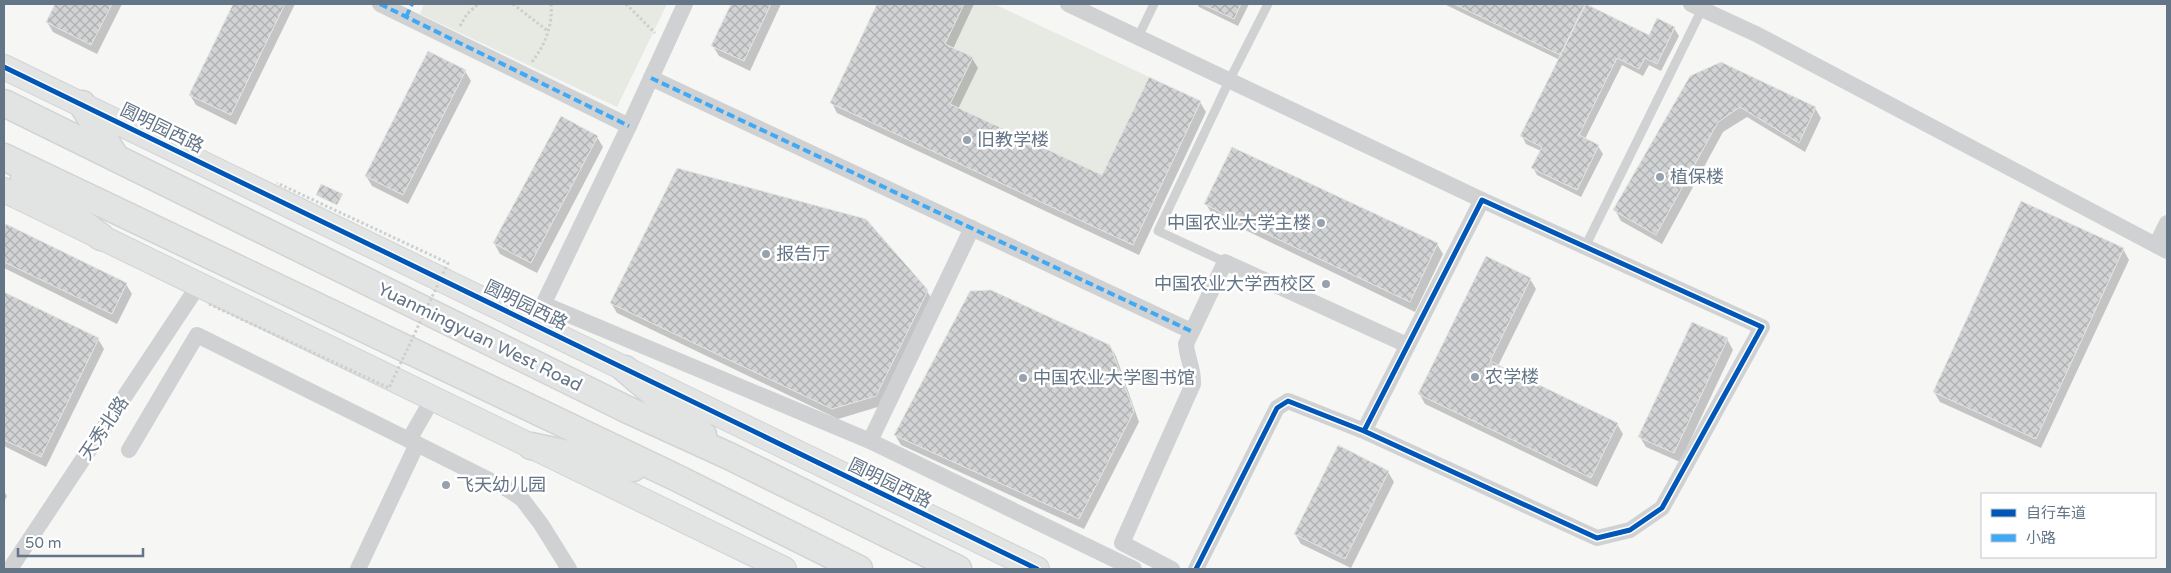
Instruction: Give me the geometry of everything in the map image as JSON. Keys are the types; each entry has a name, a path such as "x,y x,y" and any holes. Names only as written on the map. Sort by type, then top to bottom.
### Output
{"main road":[{"name":"Yuanmingyuan West Road","path":"4,103 628,410 728,456 958,569"},
{"path":"82,104 117,159"},
{"path":"4,157 677,478 859,569"},
{"path":"4,164 101,237"},
{"path":"625,369 728,456"},
{"path":"531,446 677,478"}],"street":[{"path":"380,4 409,10 452,40 629,126"},
{"path":"685,4 629,126 538,314 870,441 1134,569"},
{"path":"1068,4 1230,79 1482,200 1762,327 1662,508 1630,530 1597,538 1364,431 1288,401 1277,408 1196,569"},
{"path":"1697,6 1756,34 2162,248 2167,223"},
{"name":"圆明园西路","path":"4,67 538,314 625,369 1036,569"},
{"path":"651,78 1191,330"},
{"path":"4,190 101,237 203,295 433,398 784,569"},
{"path":"1364,431 1482,200"},
{"path":"870,441 972,228"},
{"path":"1172,569 1154,565 1122,543 1193,384 1194,373 1187,357 1186,344 1225,262 1407,345"},
{"name":"天秀北路","path":"10,569 203,295"},
{"path":"129,450 197,335 507,489 522,499 542,524 569,569"},
{"path":"358,569 433,398"}],"lane":[{"path":"1138,37 1154,4"},
{"path":"1225,262 1158,231 1268,4"},
{"path":"1585,247 1697,6"}],"path":[{"path":"452,40 467,14 478,4"},
{"path":"513,4 549,32"},
{"path":"522,74 539,52 549,32 551,4"},
{"path":"626,4 667,44"},
{"path":"203,295 389,388 448,263 277,183"}],"shaded area":[{"path":"424,4 667,4 617,107 420,14"},
{"path":"964,4 994,4 1149,77 1102,175 950,104 973,57 945,44"}],"building":[{"path":"55,4 112,4 91,45 46,22"},
{"path":"233,4 285,4 231,115 189,95"},
{"path":"731,4 771,4 744,61 711,46"},
{"name":"旧教学楼","path":"877,4 964,4 945,44 973,57 950,104 1102,175 1149,77 1201,101 1133,245 830,103"},
{"path":"1202,4 1241,4 1234,19"},
{"path":"1454,4 1585,4 1560,55"},
{"path":"1586,4 1649,35 1657,18 1675,27 1657,64 1645,58 1639,69 1617,58 1579,135 1599,145 1577,190 1531,168 1542,147 1520,136"},
{"path":"428,51 466,70 403,195 365,176"},
{"name":"植保楼","path":"1721,62 1816,107 1799,143 1740,107 1718,122 1656,235 1613,210 1690,76"},
{"path":"561,116 598,136 531,263 493,243"},
{"name":"中国农业大学主楼","path":"1232,147 1438,243 1410,302 1204,204"},
{"name":"报告厅","path":"677,168 866,219 928,290 876,396 832,409 610,303"},
{"path":"321,184 343,194 337,205 316,195"},
{"path":"2021,201 2124,248 2036,439 1933,392"},
{"path":"6,224 127,283 112,314 4,262 4,229"},
{"name":"农学楼","path":"1486,256 1531,278 1490,361 1618,423 1591,478 1418,394"},
{"name":"中国农业大学图书馆","path":"991,290 1110,345 1134,411 1079,519 894,435 970,291"},
{"path":"4,292 99,338 41,457 4,440"},
{"path":"1692,322 1728,338 1674,453 1638,437"},
{"path":"1338,445 1389,471 1345,559 1294,534"}],"marked path":[{"path":"380,4 629,126"},
{"path":"406,17 412,4"},
{"path":"651,78 1191,331"}],"cycle path":[{"path":"4,67 1037,569"},
{"path":"1196,569 1277,408 1288,401 1364,431 1482,200 1762,327 1662,508 1630,530 1597,538 1364,431"}],"place":[{"name":"旧教学楼","path":"967,140"},
{"name":"植保楼","path":"1660,177"},
{"name":"中国农业大学主楼","path":"1321,223"},
{"name":"报告厅","path":"766,254"},
{"name":"中国农业大学西校区","path":"1326,284"},
{"name":"农学楼","path":"1475,377"},
{"name":"中国农业大学图书馆","path":"1023,378"},
{"name":"飞天幼儿园","path":"446,485"}]}
